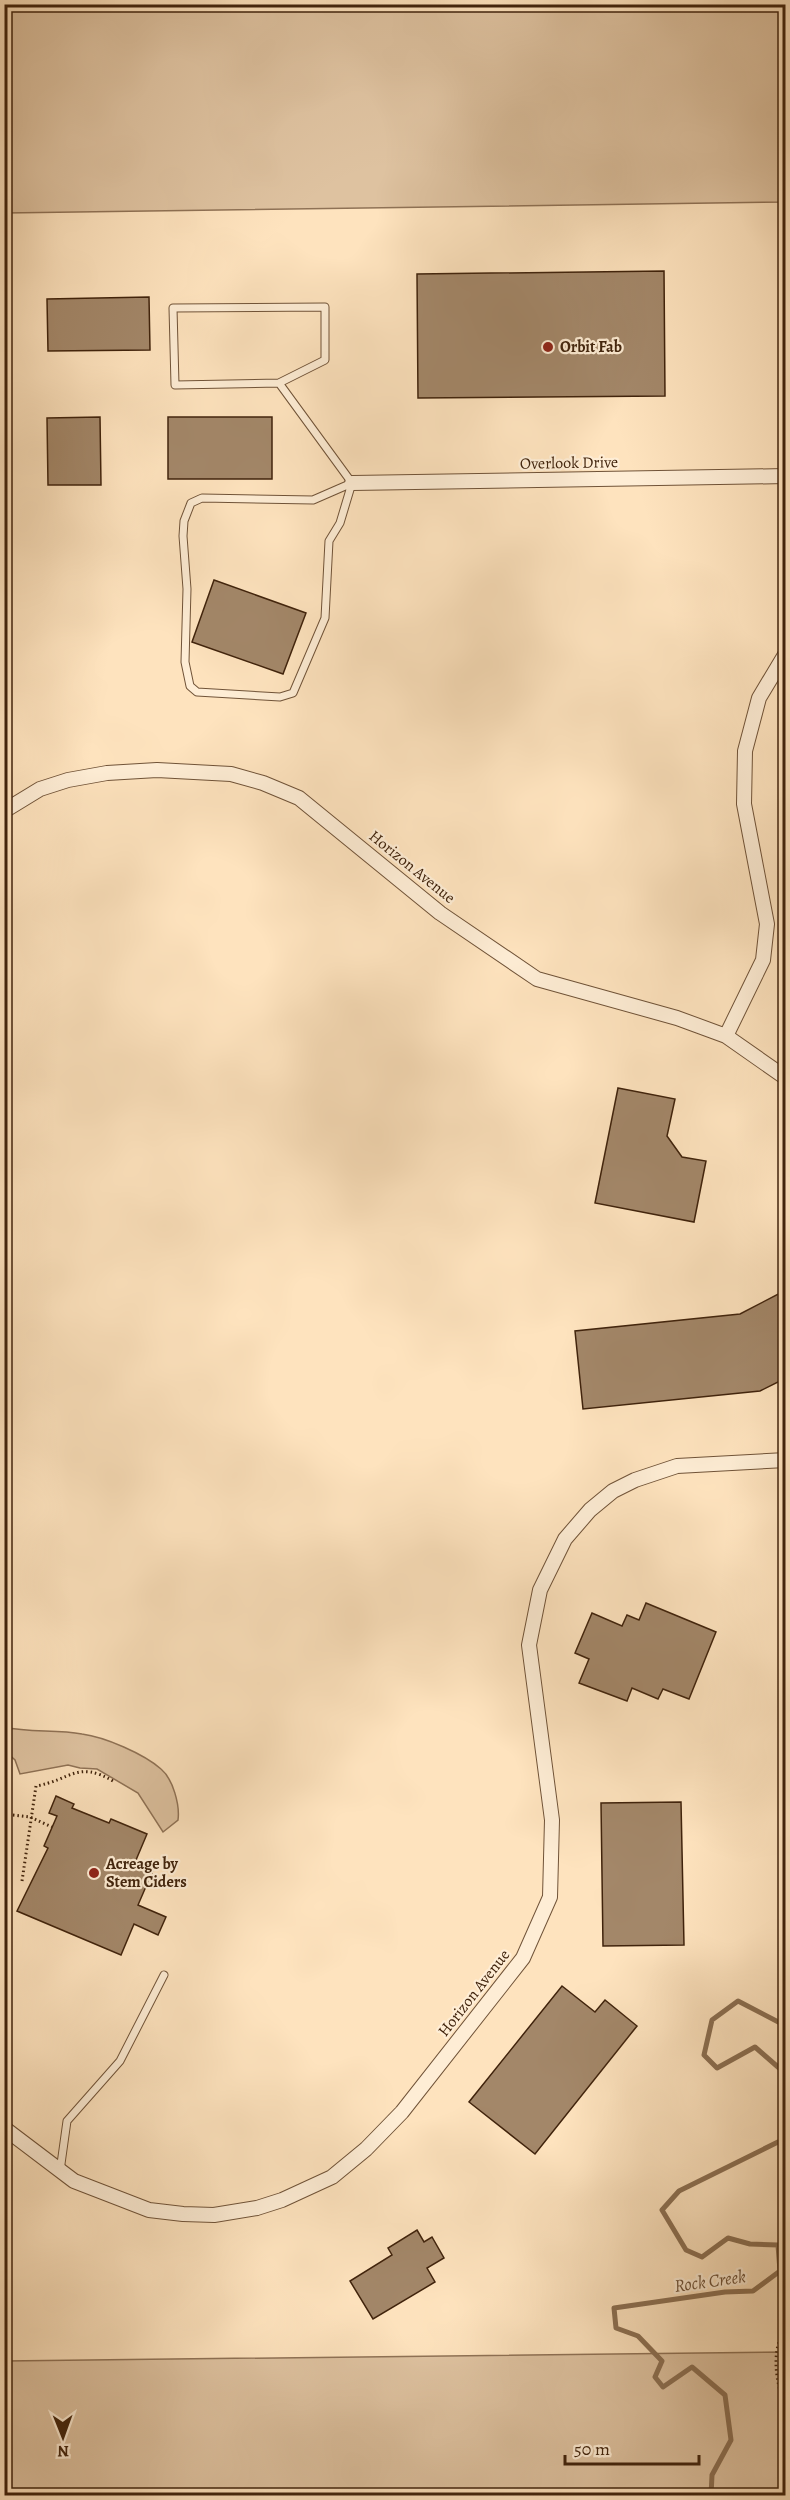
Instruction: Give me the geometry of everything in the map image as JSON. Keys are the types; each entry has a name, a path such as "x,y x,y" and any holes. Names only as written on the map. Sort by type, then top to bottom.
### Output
{"street":[{"name":"Overlook Drive","path":"352,483 786,476"},
{"path":"726,1036 763,960 767,924 744,804 745,751 759,698 786,653"},
{"name":"Horizon Avenue","path":"4,811 40,789 68,780 107,774 157,770 231,774 263,783 299,798 440,913 537,979 677,1018 726,1036 786,1078"},
{"name":"Horizon Avenue","path":"4,2128 74,2181 149,2210 214,2215 257,2208 282,2200 332,2177 366,2149 402,2112 523,1958 550,1896 552,1820 529,1645 540,1590 565,1539 591,1510 613,1491 635,1480 678,1466 786,1460"}],"lane":[{"path":"325,307 325,360 279,383 175,385 173,308 325,307"},
{"path":"279,383 352,483"},
{"path":"352,483 340,523 329,541 325,618 294,693 280,697 197,692 190,686 185,663 187,589 183,536 184,521 191,503 202,498 313,500 352,483"},
{"path":"60,2171 68,2121 120,2061 164,1976"}],"path":[{"path":"22,1881 36,1786 54,1783 83,1770 92,1770 113,1781"},
{"path":"4,1814 30,1817 52,1827"},
{"path":"786,2326 780,2334 775,2357 778,2386 786,2412"}],"shaded area":[{"path":"4,5 785,5 785,202 5,213"},
{"path":"4,1727 91,1736 113,1742 135,1752 154,1763 169,1779 177,1800 178,1820 163,1832 138,1793 97,1769 68,1765 20,1774 15,1760 5,1751"},
{"path":"785,2352 785,2495 5,2495 5,2361"}],"building":[{"path":"664,271 665,396 418,398 417,274"},
{"path":"149,297 150,350 48,351 47,299"},
{"path":"100,417 101,485 48,485 47,418"},
{"path":"168,417 272,417 272,479 168,479"},
{"path":"214,580 306,613 283,674 192,642"},
{"path":"618,1088 675,1099 667,1136 682,1157 706,1161 694,1222 595,1203"},
{"path":"786,1290 786,1378 760,1391 583,1409 575,1331 740,1314"},
{"path":"646,1603 716,1632 689,1699 663,1689 658,1699 632,1688 627,1701 579,1683 589,1659 575,1653 592,1613 622,1626 627,1615 639,1620"},
{"name":"Acreage by Stem Ciders","path":"56,1796 74,1804 72,1808 109,1823 111,1819 147,1834 136,1860 154,1868 138,1905 166,1917 158,1935 134,1924 121,1955 17,1911 48,1848 44,1846 57,1816 49,1813"},
{"path":"681,1802 684,1945 603,1946 601,1803"},
{"path":"562,1986 595,2012 605,2000 637,2026 535,2154 469,2102"},
{"path":"417,2230 424,2242 432,2237 444,2258 427,2268 435,2282 373,2319 350,2281 392,2255 388,2248"}],"waterway":[{"name":"Rock Creek","path":"786,2026 738,2001 712,2020 704,2055 717,2068 755,2047 786,2074"},
{"name":"Rock Creek","path":"711,2496 712,2475 731,2440 725,2395 692,2367 663,2387 655,2377 662,2361 638,2336 616,2328 614,2308 725,2292 753,2291 780,2271 778,2245 750,2244 728,2238 702,2257 686,2250 662,2210 679,2191 780,2141 786,2141"}],"place":[{"name":"Orbit Fab","path":"548,347"},
{"name":"Acreage by Stem Ciders","path":"94,1873"}]}
